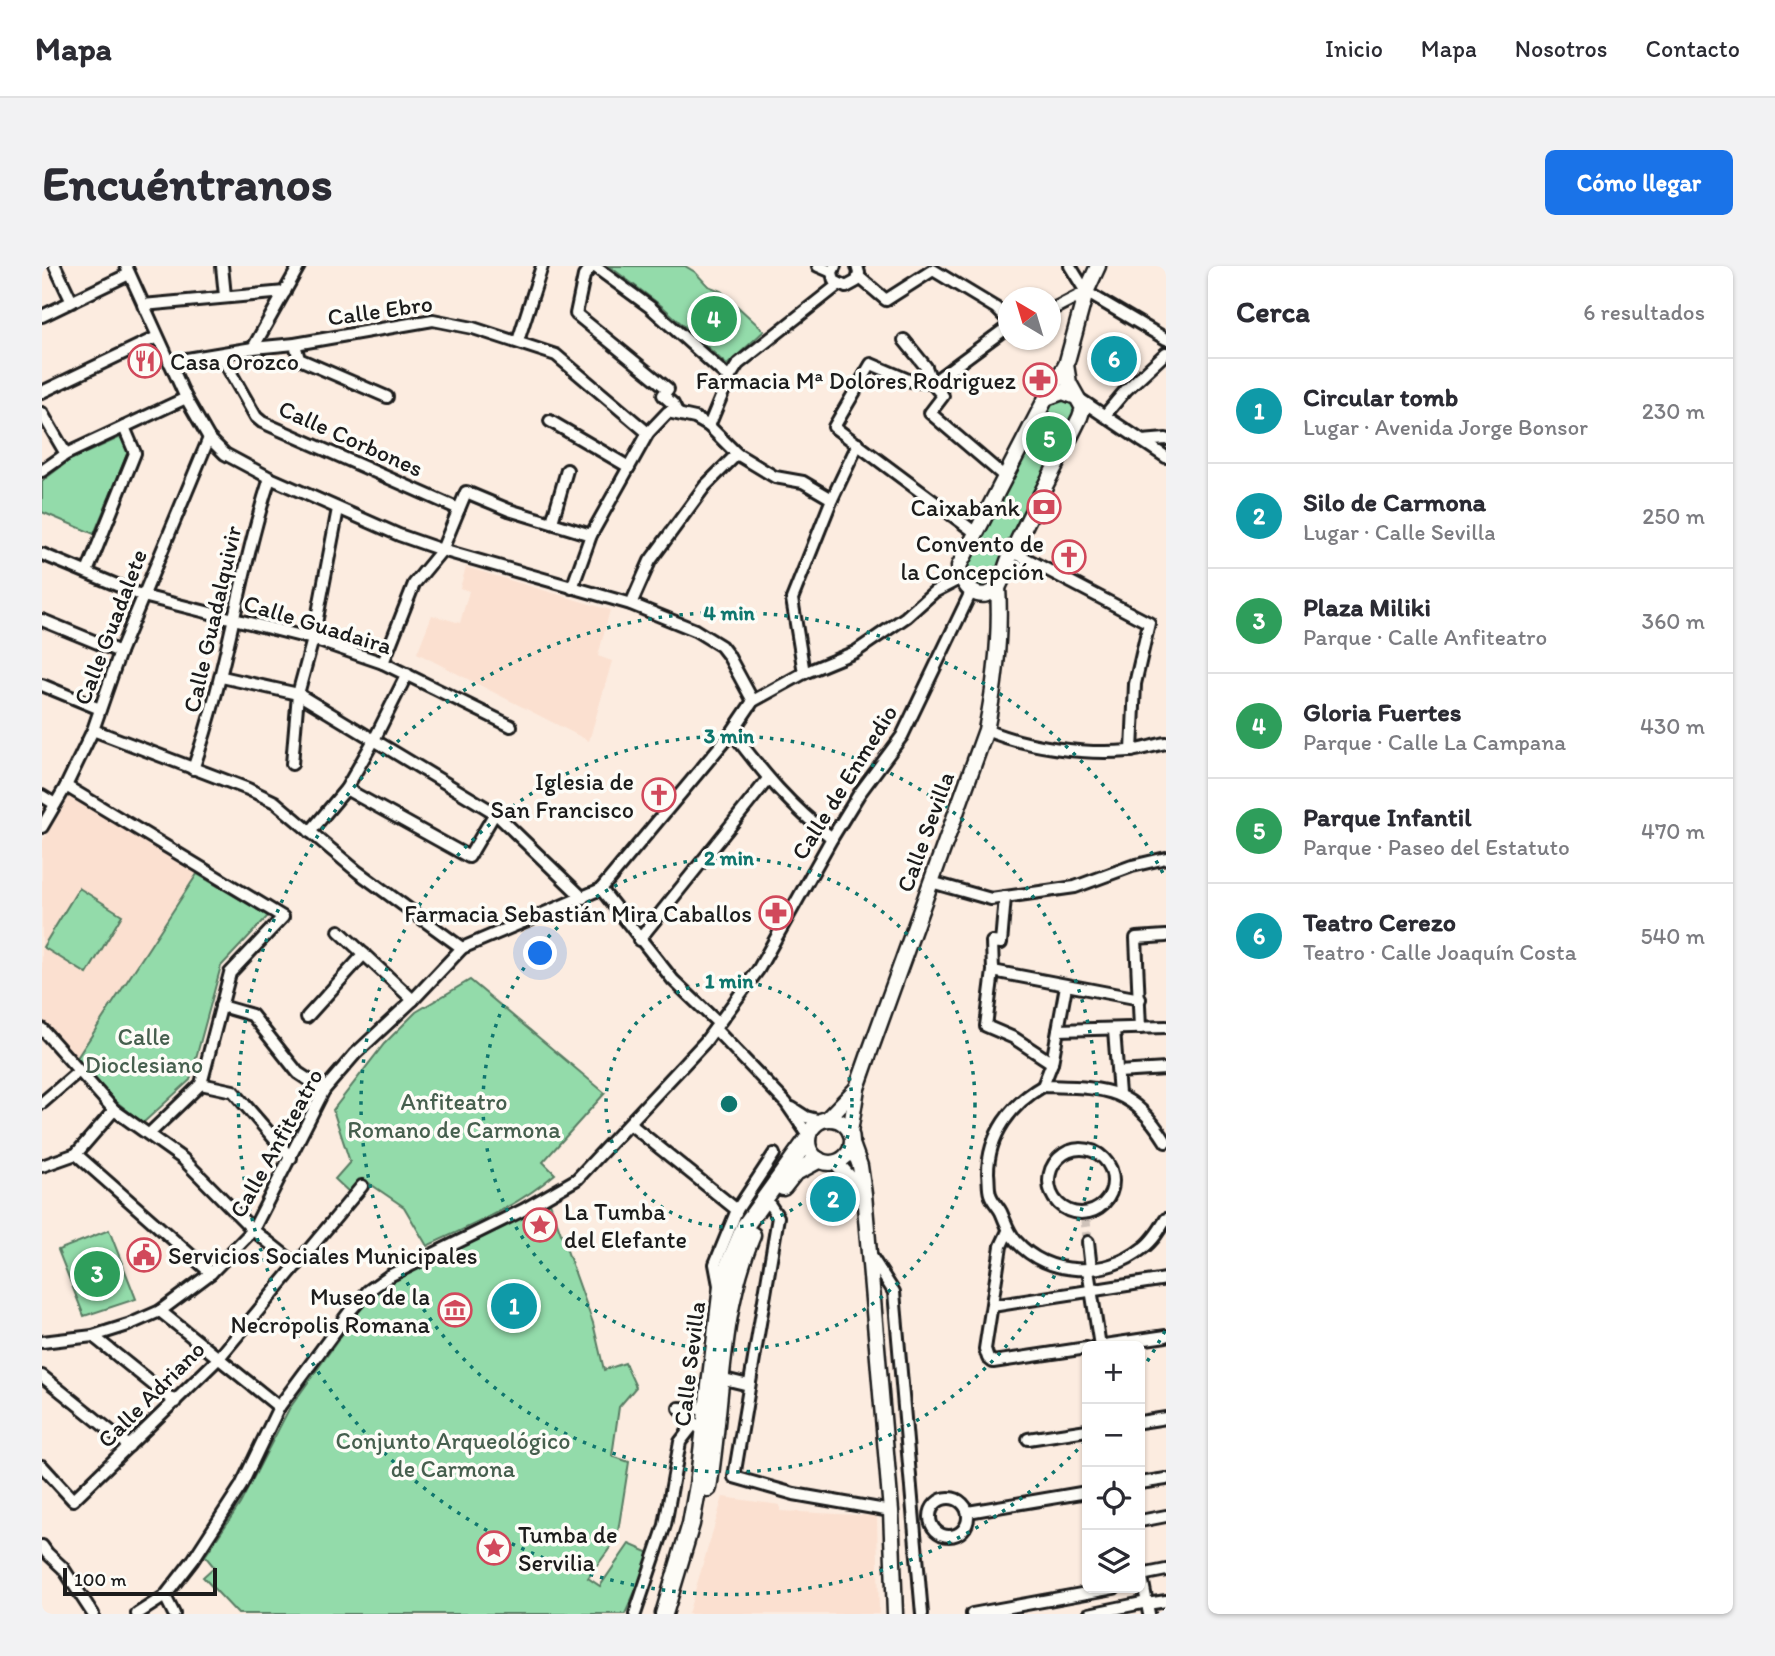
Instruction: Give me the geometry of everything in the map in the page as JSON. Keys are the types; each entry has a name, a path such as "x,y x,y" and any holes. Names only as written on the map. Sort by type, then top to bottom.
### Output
{"highway":[{"name":"Calle Sevilla","path":"664,1614 691,1524 698,1485 699,1429 707,1406 723,1278 746,1226 808,1138"},
{"name":"Calle Sevilla","path":"670,1614 681,1589 700,1525 714,1448 720,1378 735,1280 754,1230 769,1205 794,1173 818,1160"}],"main road":[{"path":"1066,365 1069,383 1083,408 1080,417 1017,549 984,591 959,579 959,566 1046,398 1066,365 1086,292 1098,266"},
{"path":"1046,398 1063,392 1076,397"},
{"name":"Calle Sevilla","path":"857,1088 986,730 995,688 1000,625 984,591"},
{"path":"857,1088 824,1120 815,1124 808,1138 810,1152 818,1160 836,1163 864,1194"},
{"path":"836,1163 847,1156 857,1088"},
{"path":"824,1120 841,1122 851,1138 860,1167 864,1194 891,1511 895,1614"}],"street":[{"path":"55,266 72,302"},
{"path":"222,266 225,296"},
{"path":"253,348 299,266"},
{"path":"518,341 541,266"},
{"path":"678,414 673,404 663,395 668,389 576,314 584,276 593,266 650,307 729,377"},
{"path":"818,266 833,269 838,285"},
{"path":"1070,266 1086,292 1166,339"},
{"path":"42,316 127,270 186,398 209,438 225,454 270,478 398,536 631,604 695,630 721,646 753,701"},
{"path":"709,426 729,377 738,365 838,285 850,286 858,271 886,300 933,270 998,310"},
{"path":"143,305 285,292"},
{"path":"1061,305 1086,292"},
{"name":"Calle Ebro","path":"169,362 433,320 518,341 556,355 649,433"},
{"path":"976,533 834,427 871,364 911,381 932,383 998,334"},
{"path":"42,392 157,337"},
{"path":"904,340 926,367 932,383 943,396 930,413 1005,477"},
{"path":"295,344 299,359 387,397"},
{"path":"1105,415 1126,390 1166,353"},
{"name":"Calle Corbones","path":"220,354 256,417 262,422 459,509"},
{"path":"1076,397 1166,457"},
{"path":"42,471 66,454 186,398"},
{"path":"572,588 591,534 649,433 668,412 695,418 709,426 737,454 775,477 803,482 832,499"},
{"path":"42,413 66,454"},
{"path":"550,421 629,467"},
{"path":"87,572 135,453 124,427"},
{"name":"Calle Guadalete","path":"42,827 66,786 93,730 120,652 209,438"},
{"path":"1142,441 1166,439"},
{"path":"804,673 792,599 832,499 858,444"},
{"path":"631,604 650,561 705,486 737,454"},
{"path":"552,522 567,470"},
{"name":"Calle Guadalquivir","path":"193,769 222,677 256,522 270,478"},
{"path":"383,663 414,584 442,550 466,492 509,510 591,534"},
{"path":"292,764 298,694 313,639 338,509"},
{"path":"1017,549 1019,555 1149,624 1135,684 1132,751"},
{"name":"Calle Guadaira","path":"42,554 143,596 313,639 383,663 512,726"},
{"path":"808,1138 786,1103 673,980 601,889 732,732 753,701 804,673 855,652 905,617 934,592 959,579"},
{"name":"Calle de Enmedio","path":"137,1614 165,1596 193,1560 235,1496 279,1407 350,1311 368,1291 389,1276 523,1210 577,1179 717,1026 758,970 859,794 902,736 984,591"},
{"path":"42,620 120,652"},
{"path":"310,832 346,789 407,674"},
{"path":"222,677 298,694 495,813 583,898"},
{"path":"43,689 100,709"},
{"path":"93,730 248,789 275,802 358,872 462,948"},
{"path":"986,730 1008,739 1093,752 1132,751 1166,743"},
{"path":"732,732 768,779 802,815 832,838"},
{"path":"639,940 768,779"},
{"path":"66,786 283,918 230,973 201,1084 149,1134"},
{"path":"346,789 469,857 495,813"},
{"path":"42,796 55,804"},
{"path":"930,882 991,899 1074,887 1132,866 1166,858"},
{"name":"Calle Anfiteatro","path":"42,1342 93,1336 128,1325 160,1311 211,1273 253,1230 324,1090 355,1054 413,1000 462,948 601,889"},
{"path":"1005,897 1001,943 992,942 993,971 986,1026 1014,1038 1052,1063"},
{"path":"339,931 413,1000"},
{"path":"1140,1028 1136,938 1166,936"},
{"path":"307,1017 364,954"},
{"path":"993,971 1140,999"},
{"path":"1043,1086 1052,1063 1066,986"},
{"path":"221,1006 252,1015 298,1073 324,1090"},
{"path":"1058,1030 1166,1027"},
{"path":"42,1029 114,1110 183,1159 253,1230 297,1265"},
{"path":"1114,1030 1119,1094"},
{"path":"1118,1072 1166,1069"},
{"path":"42,1103 79,1071"},
{"path":"201,1084 233,1091 291,1158"},
{"path":"1166,1142 1141,1109 1119,1094 1096,1087 1043,1086 1024,1098 1008,1115 992,1148 988,1168 989,1190 1008,1231 1022,1247 1038,1259 1057,1267 1090,1270 1117,1263 1143,1249 1166,1219"},
{"path":"786,1103 806,1117 824,1120"},
{"path":"42,1166 76,1154 114,1110"},
{"path":"630,1124 737,1210"},
{"path":"1078,1150 1091,1151 1103,1158 1113,1179 1105,1201 1085,1215 1061,1206 1052,1196 1049,1184 1052,1169 1058,1160 1067,1153 1078,1150"},
{"path":"76,1154 211,1273"},
{"path":"730,1310 720,1292 715,1264 737,1210 774,1154"},
{"name":"Calle Adriano","path":"42,1466 73,1500 218,1359 362,1186"},
{"path":"769,1205 778,1217 734,1478 794,1494 891,1511"},
{"path":"1008,1231 1001,1246 985,1349 988,1358 993,1362 1082,1349"},
{"path":"1088,1242 1099,1341"},
{"path":"870,1254 894,1292 922,1614"},
{"path":"992,1306 1166,1279"},
{"path":"160,1311 279,1407"},
{"path":"93,1336 175,1402"},
{"path":"1133,1341 1166,1336"},
{"path":"42,1376 130,1446"},
{"path":"720,1378 749,1385"},
{"path":"635,1614 665,1525 680,1442 699,1429 679,1408 700,1409 707,1406"},
{"path":"1145,1421 1166,1418"},
{"path":"1028,1439 1082,1431"},
{"path":"1145,1482 1166,1479"},
{"path":"968,1512 1082,1493"},
{"path":"950,1497 961,1502 968,1512 968,1519 962,1530 951,1536 944,1536 933,1529 929,1517 933,1505 950,1497"},
{"path":"1145,1520 1166,1516"},
{"path":"914,1519 929,1517"},
{"path":"42,1546 63,1568 93,1614"},
{"path":"1145,1576 1166,1570"},
{"path":"972,1614 1007,1611 1091,1593"},
{"path":"165,1596 174,1614"},
{"path":"1089,1614 1148,1607 1166,1601"}],"shaded area":[{"path":"466,567 610,610 598,656 612,661 589,741 417,653 432,615 460,623 469,591 460,588"},
{"path":"69,796 197,874 77,1058 42,1019 42,842"},
{"path":"723,1497 780,1505 780,1511 877,1516 879,1614 688,1614"}],"green space":[{"path":"609,266 685,266 708,286 721,291 764,331 727,365 663,307"},
{"path":"1071,398 1078,414 994,584 986,589 975,589 964,567 1049,401"},
{"path":"121,437 128,452 94,534 42,512 42,481 70,460"},
{"name":"Calle Dioclesiano","path":"197,874 268,916 221,966 190,1080 143,1123 113,1099 77,1058"},
{"path":"79,888 122,915 87,974 43,947"},
{"name":"Anfiteatro Romano de Carmona","path":"470,980 605,1093 543,1162 555,1174 510,1206 427,1246 404,1207 363,1179 350,1193 335,1179 350,1162 333,1110 384,1044 416,1012"},
{"name":"Conjunto Arqueológico de Carmona","path":"550,1203 593,1323 604,1370 625,1363 636,1387 619,1407 612,1456 629,1462 617,1538 588,1578 600,1586 629,1544 652,1554 625,1614 238,1614 203,1577 214,1567 205,1556 240,1504 289,1409 356,1315 390,1283"},
{"path":"109,1230 136,1299 84,1316 58,1250"}],"tunnel":[{"path":"1085,1217 1088,1242"}],"place":[{"name":"Gloria Fuertes","path":"714,319"},
{"name":"Teatro Cerezo","path":"1114,359"},
{"name":"Casa Orozco","path":"145,361"},
{"name":"Farmacia Mª Dolores Rodriguez","path":"1040,380"},
{"name":"Parque Infantil","path":"1049,439"},
{"name":"Caixabank","path":"1044,507"},
{"name":"Convento de la Concepción","path":"1069,557"},
{"name":"Iglesia de San Francisco","path":"659,795"},
{"name":"Farmacia Sebastián Mira Caballos","path":"776,913"},
{"name":"Silo de Carmona","path":"833,1199"},
{"name":"La Tumba del Elefante","path":"540,1225"},
{"name":"Servicios Sociales Municipales","path":"144,1255"},
{"name":"Plaza Miliki","path":"97,1274"},
{"name":"Circular tomb","path":"514,1306"},
{"name":"Museo de la Necropolis Romana","path":"455,1310"},
{"name":"Tumba de Servilia","path":"494,1548"}]}
